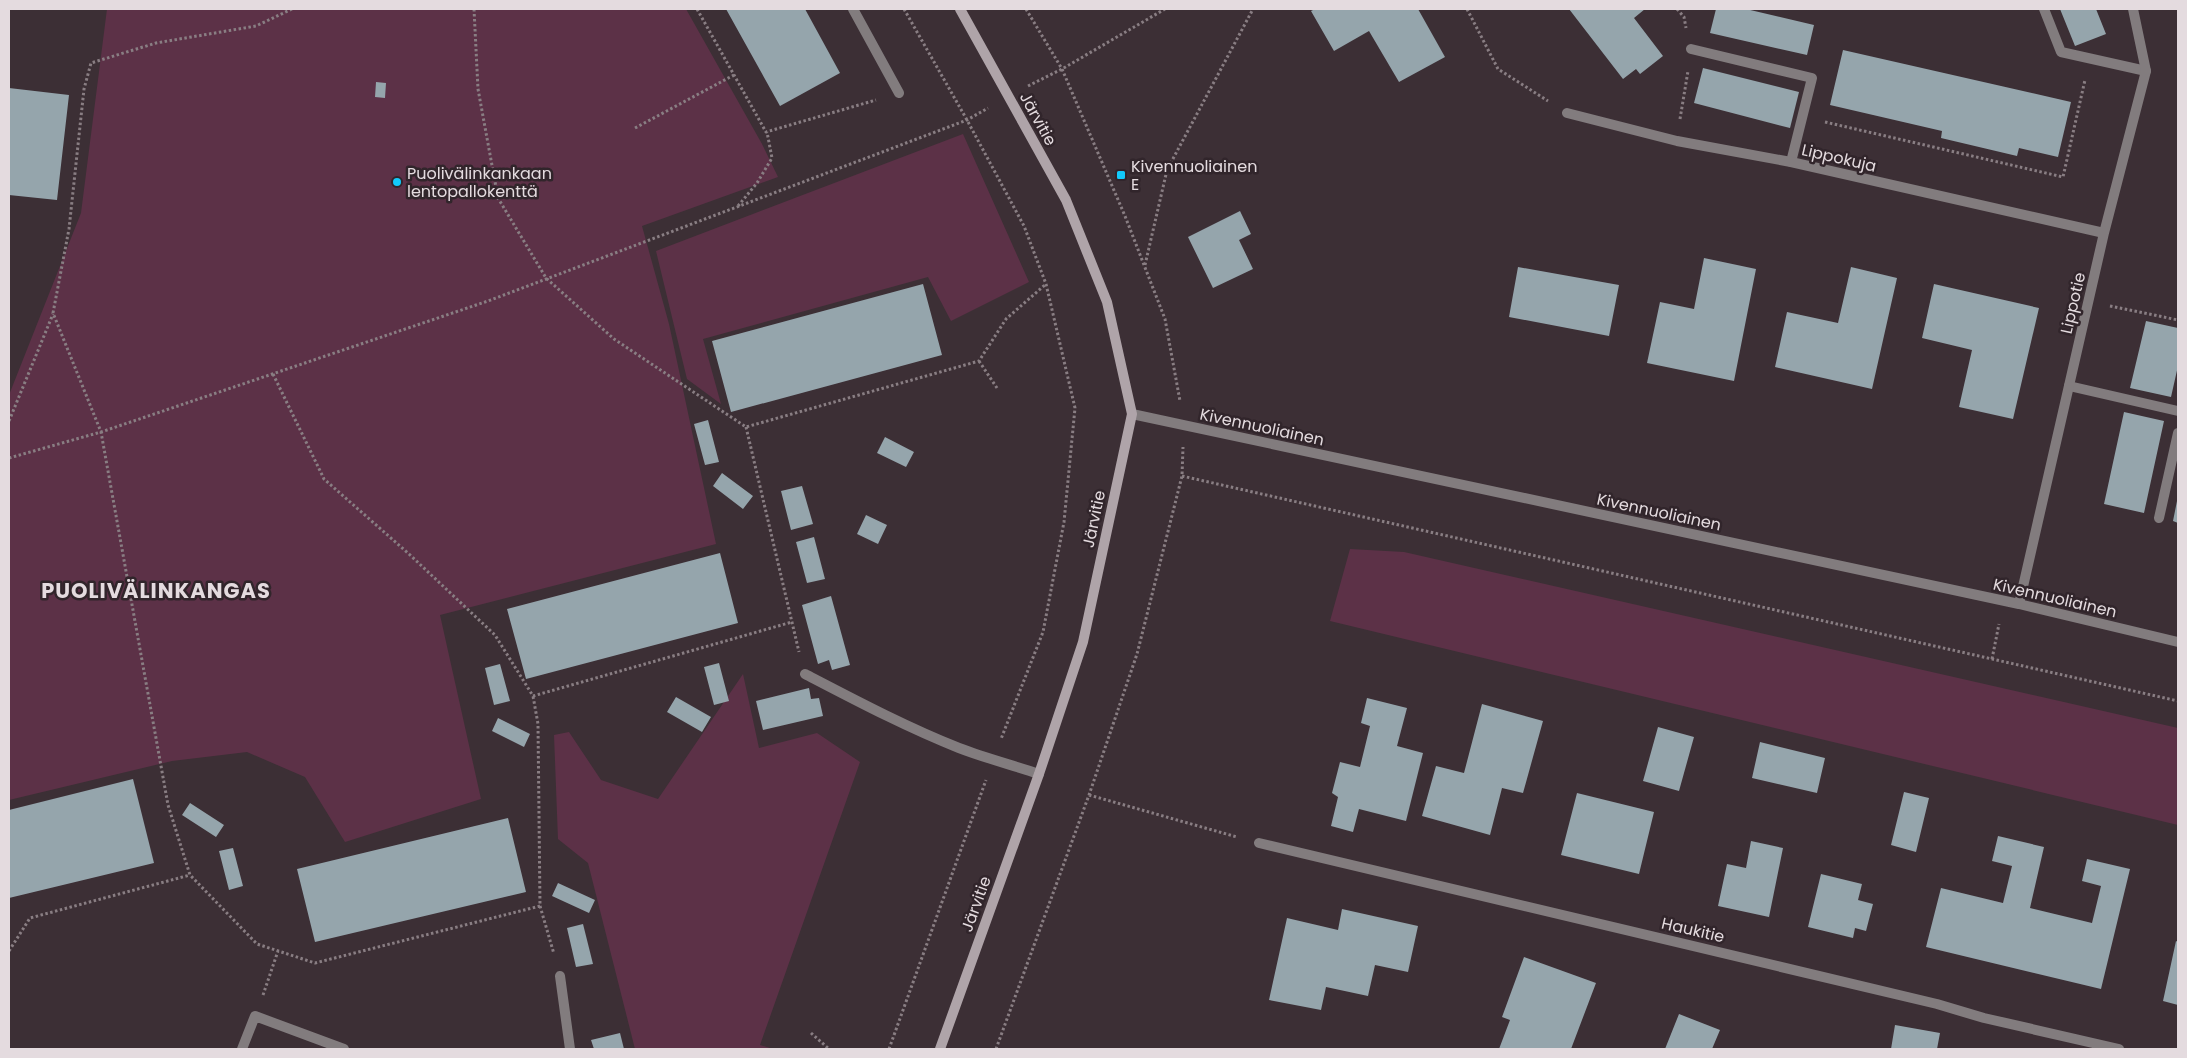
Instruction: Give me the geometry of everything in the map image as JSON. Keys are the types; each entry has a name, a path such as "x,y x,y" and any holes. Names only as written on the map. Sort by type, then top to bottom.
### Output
{"street":[{"path":"853,9 899,93"},
{"name":"Järvitie","path":"940,1049 1039,774 1083,642 1132,414 1107,302 1066,200 960,9"},
{"path":"2044,9 2060,52 2089,60 2146,71"},
{"name":"Lippotie","path":"2019,604 2104,233 2146,71 2132,9"},
{"path":"1691,49 1812,78 1791,162"},
{"name":"Lippokuja","path":"1567,113 1677,140 1791,162 2104,233"},
{"path":"2069,386 2178,411"},
{"name":"Kivennuoliainen","path":"1132,414 2019,604 2178,642"},
{"path":"2159,518 2178,433"},
{"path":"804,674 883,715 960,748 1039,774"},
{"name":"Haukitie","path":"1259,843 2119,1049"},
{"path":"560,976 570,1049"},
{"path":"242,1049 255,1016 344,1049"}],"path":[{"path":"9,421 53,313 69,229 84,89 91,63 156,43 256,26 292,9"},
{"path":"474,9 478,89 498,198 546,278 614,339 746,427 804,674"},
{"path":"697,9 767,132 772,158 758,183 737,207"},
{"path":"889,1049 993,759 1043,632 1064,522 1075,408 1046,284 1024,226 904,9"},
{"path":"9,458 101,432 479,304 967,120 1008,96 1062,69 1165,9"},
{"path":"1145,266 1167,170 1253,9"},
{"path":"1467,9 1498,69 1567,113"},
{"path":"1803,116 2063,177 2089,60"},
{"path":"635,128 734,75"},
{"path":"767,132 899,93"},
{"path":"746,427 979,362 1006,319 1046,284"},
{"path":"2089,301 2178,320"},
{"path":"53,313 101,432 168,805 190,875 257,944 315,963 540,906"},
{"path":"979,362 997,388"},
{"path":"273,374 324,479 409,554 495,635 533,696 538,724 540,906 560,976"},
{"path":"1182,476 2178,701"},
{"path":"1992,659 2004,601"},
{"path":"533,696 792,622"},
{"path":"1089,795 1259,843"},
{"path":"9,951 30,918 190,875"},
{"path":"255,1016 278,951"},
{"path":"811,1034 829,1049"}],"shaded area":[{"path":"107,9 686,9 762,144 778,177 642,226 669,324 716,544 440,615 481,799 345,842 305,777 247,752 172,761 9,800 9,395 81,213"},
{"path":"963,134 1029,282 951,321 928,277 703,339 721,404 687,379 656,251"},
{"path":"1350,549 1404,552 2178,728 2178,825 1330,621"},
{"path":"743,674 759,748 817,733 860,762 760,1045 773,1049 635,1049 588,863 558,839 554,735 569,732 601,780 658,799"}],"building":[{"path":"726,9 805,9 840,73 780,106"},
{"path":"1315,9 1418,9 1445,57 1399,82 1369,31 1334,51 1311,11"},
{"path":"1569,9 1645,9 1634,18 1663,56 1640,74 1636,69 1623,79"},
{"path":"1716,9 1746,9 1814,25 1807,55 1710,33"},
{"path":"2060,9 2096,9 2106,34 2075,46"},
{"path":"1843,50 2071,102 2058,157 2019,148 2017,156 1941,138 1942,131 1830,105"},
{"path":"1703,68 1799,92 1790,128 1694,103"},
{"path":"376,82 386,83 385,98 375,97"},
{"path":"9,88 69,95 57,200 9,195"},
{"path":"1240,211 1251,234 1239,240 1253,269 1213,288 1188,237"},
{"path":"1704,258 1756,269 1734,381 1647,363 1660,302 1694,309"},
{"path":"1518,267 1619,285 1609,336 1509,317"},
{"path":"1851,267 1897,278 1872,389 1775,367 1787,312 1838,323"},
{"path":"923,284 942,355 731,412 712,341"},
{"path":"1934,284 2039,308 2013,419 1959,407 1972,350 1922,338"},
{"path":"2146,321 2178,328 2178,366 2171,397 2130,388"},
{"path":"2124,412 2164,421 2144,513 2104,504"},
{"path":"708,420 719,462 705,465 694,424"},
{"path":"885,437 914,452 906,467 877,453"},
{"path":"722,473 753,496 743,509 713,486"},
{"path":"802,486 813,524 791,530 781,491"},
{"path":"2178,501 2178,523 2173,521"},
{"path":"866,515 887,525 878,544 857,534"},
{"path":"814,537 825,579 807,583 796,542"},
{"path":"720,553 738,623 526,679 507,609"},
{"path":"831,596 850,665 832,670 829,660 818,664 802,605"},
{"path":"719,663 729,701 714,705 704,667"},
{"path":"500,664 510,701 494,705 485,668"},
{"path":"809,688 811,699 819,698 823,716 763,730 756,701"},
{"path":"676,697 711,717 702,732 667,712"},
{"path":"1367,698 1407,708 1397,746 1423,753 1406,821 1359,809 1353,832 1331,826 1338,797 1332,793 1340,762 1360,767 1370,726 1361,723"},
{"path":"1482,704 1543,721 1523,793 1502,788 1490,835 1422,816 1436,766 1464,773"},
{"path":"498,718 530,734 524,747 492,731"},
{"path":"1658,727 1694,737 1679,791 1643,781"},
{"path":"1760,742 1825,758 1817,793 1752,778"},
{"path":"133,779 154,863 9,898 9,810"},
{"path":"1904,792 1929,798 1916,852 1891,845"},
{"path":"1577,793 1654,812 1639,874 1561,855"},
{"path":"190,803 224,825 216,837 182,815"},
{"path":"508,818 526,892 315,942 297,869"},
{"path":"1998,836 2044,847 2030,908 2092,923 2101,886 2082,881 2087,859 2130,869 2101,989 1926,947 1941,888 2003,903 2012,866 1992,861"},
{"path":"1751,841 1783,848 1769,917 1718,906 1727,864 1746,868"},
{"path":"233,848 243,886 229,890 219,851"},
{"path":"1821,874 1862,884 1858,900 1873,904 1866,931 1855,928 1853,938 1808,927"},
{"path":"558,883 595,900 589,913 552,896"},
{"path":"1342,909 1418,926 1408,972 1375,965 1368,996 1326,987 1321,1010 1269,1000 1287,918 1338,930"},
{"path":"583,924 593,964 576,967 567,928"},
{"path":"2176,941 2178,942 2178,1005 2163,1001"},
{"path":"1524,957 1596,983 1571,1049 1499,1049 1510,1020 1502,1017"},
{"path":"1679,1014 1720,1030 1712,1049 1665,1049"},
{"path":"1895,1025 1940,1033 1937,1049 1891,1049"},
{"path":"620,1033 624,1049 594,1049 591,1040"}],"place":[{"name":"Kivennuoliainen E","path":"1121,175"},
{"name":"Puolivälinkankaan lentopallokenttä","path":"397,182"}],"district":[{"name":"PUOLIVÄLINKANGAS","path":"156,590"}]}
